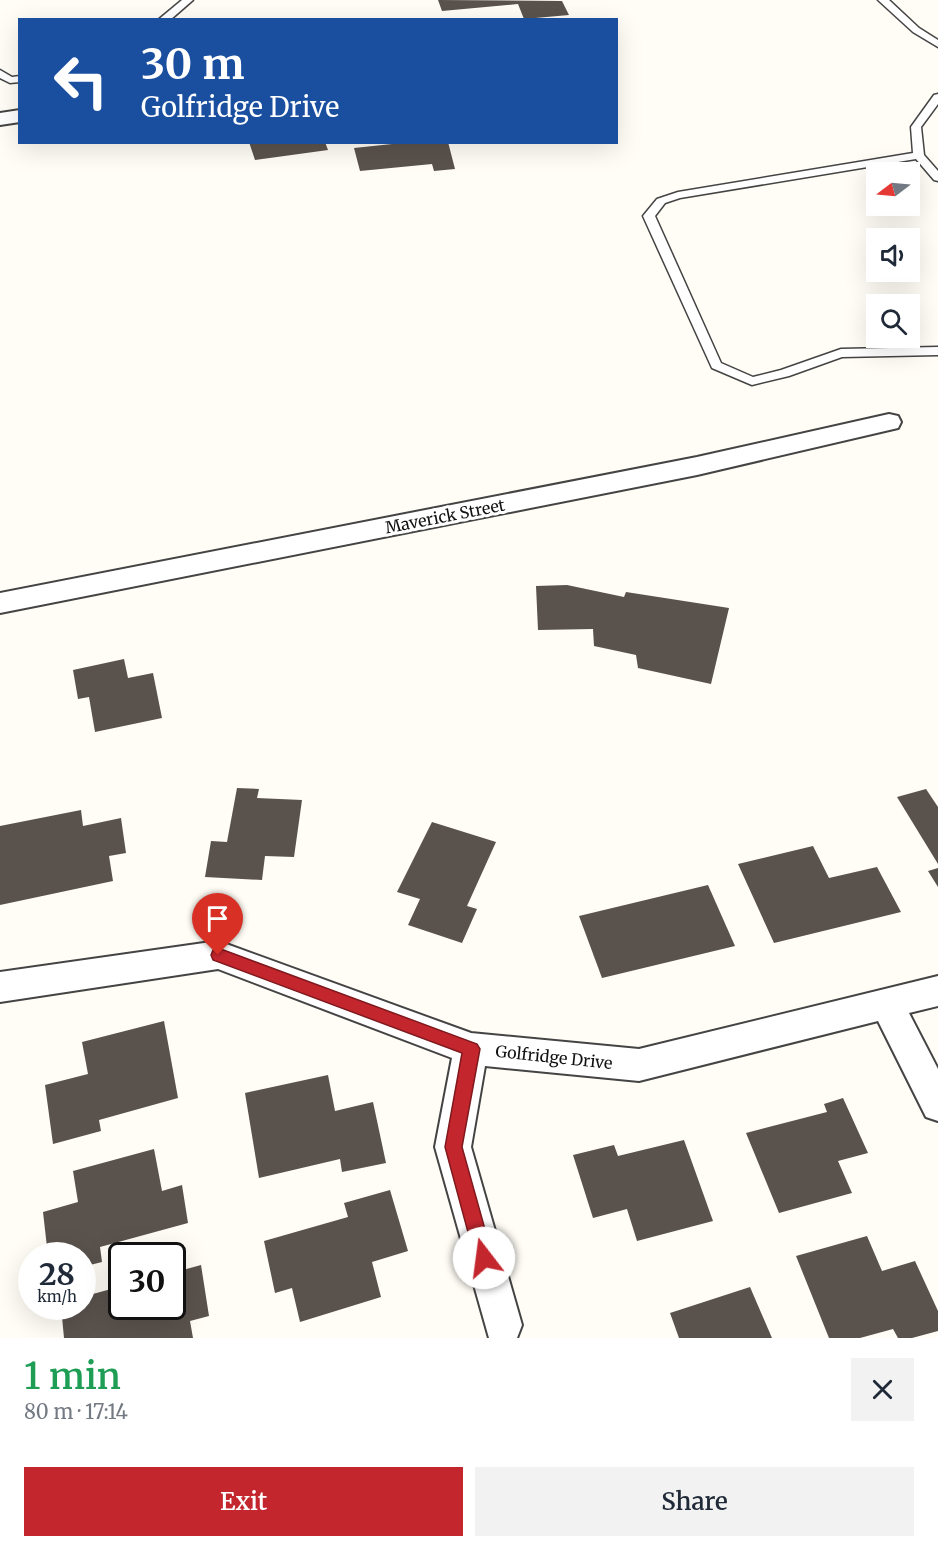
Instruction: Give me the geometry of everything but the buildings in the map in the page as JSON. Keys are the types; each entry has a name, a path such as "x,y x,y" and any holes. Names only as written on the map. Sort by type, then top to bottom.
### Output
{"street":[{"path":"0,119 18,116"},
{"name":"Maverick Street","path":"0,603 686,468 888,422"},
{"name":"Golfridge Drive","path":"0,987 218,955 471,1049 639,1065 938,991"},
{"path":"887,1005 938,1105"},
{"path":"471,1049 453,1147 503,1325"}],"lane":[{"path":"166,18 188,0"},
{"path":"884,0 916,30 938,44"},
{"path":"0,73 10,80 18,79"},
{"path":"938,97 916,127 919,155 938,178"},
{"path":"919,155 678,195 661,201 649,216 716,365 752,381 785,373 841,352 938,351"}],"route":[{"path":"218,955 471,1049 453,1147 484,1258"}]}
